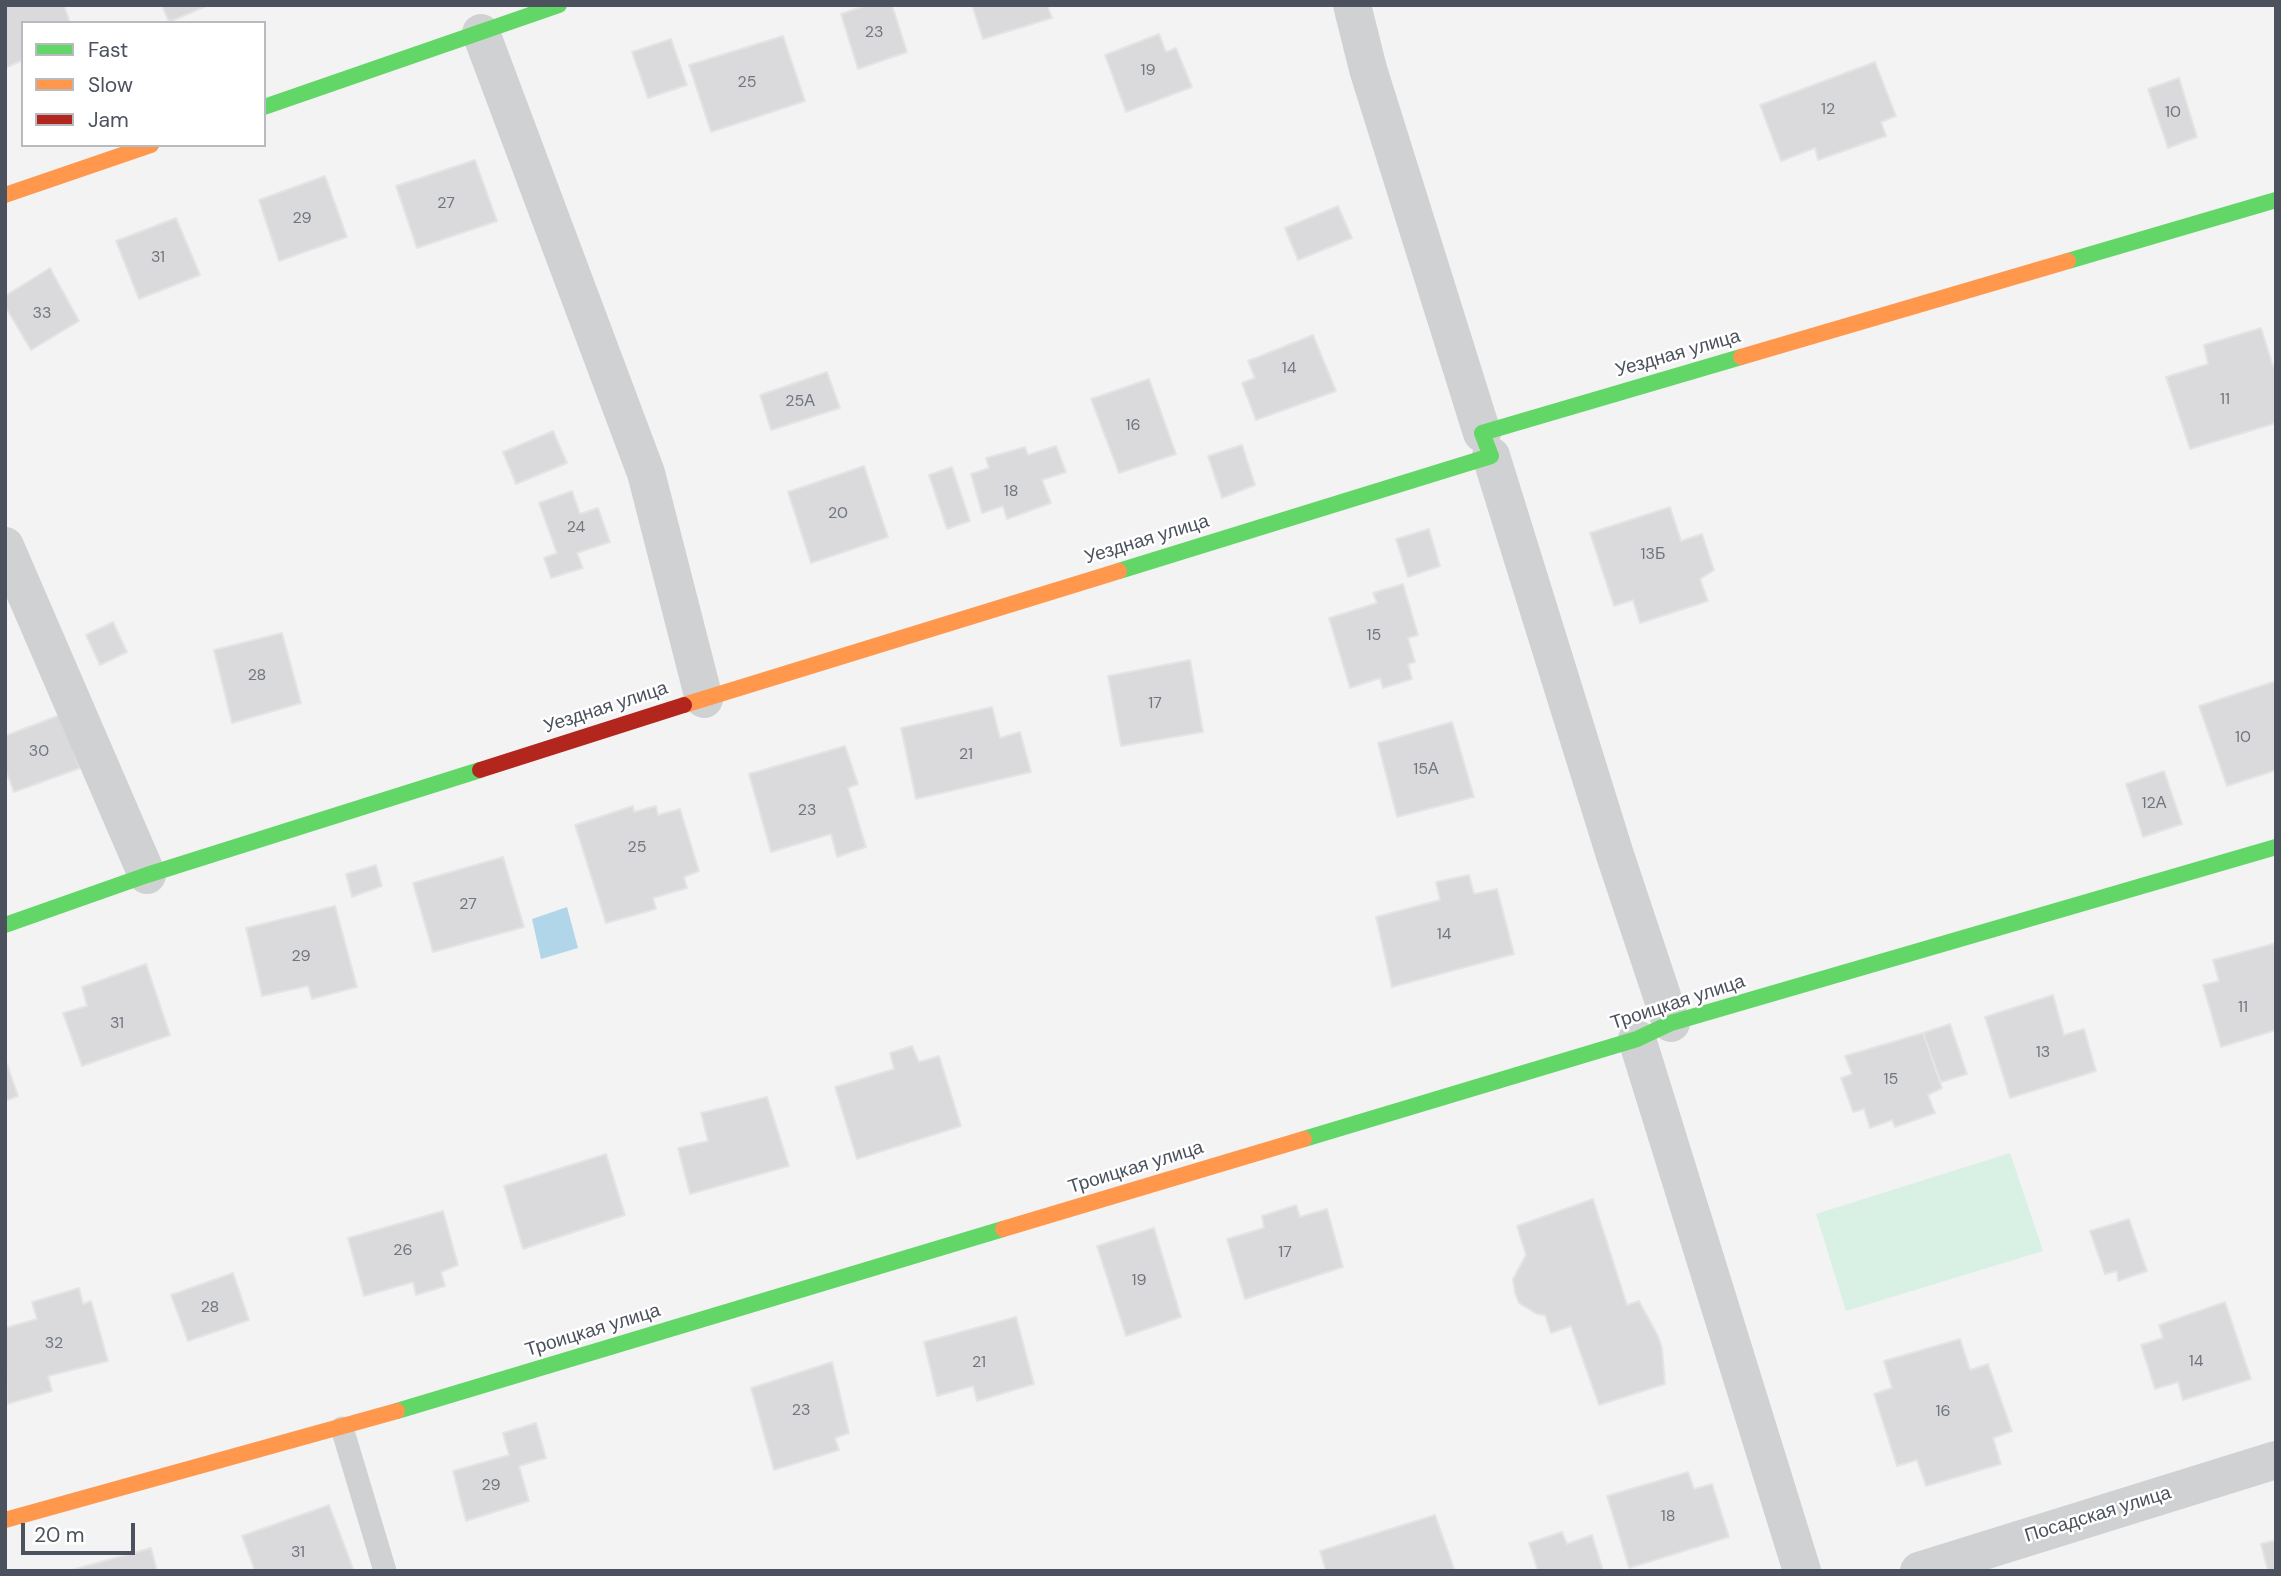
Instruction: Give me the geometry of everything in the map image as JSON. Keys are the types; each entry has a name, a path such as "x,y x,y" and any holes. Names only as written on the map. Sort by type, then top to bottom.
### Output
{"street":[{"path":"266,106 559,5"},
{"path":"1352,5 1368,69 1615,855 1654,1031 1802,1571"},
{"path":"481,33 646,473 704,699"},
{"path":"5,195 145,147"},
{"name":"Уездная улица","path":"5,925 147,875 704,699 1487,444 2276,200"},
{"path":"5,546 147,875"},
{"name":"Троицкая улица","path":"5,1520 342,1428 1654,1031 2276,847"},
{"name":"Посадская улица","path":"1919,1571 2276,1460"}],"lane":[{"path":"342,1428 384,1571"}],"green space":[{"path":"2010,1153 2043,1251 1846,1311 1816,1214"}],"water":[{"path":"567,907 578,948 541,959 532,919"}],"building":[{"path":"64,5 69,21 21,21 21,61 5,68 5,6"},
{"path":"162,5 209,5 171,21 169,21"},
{"path":"868,5 892,5 907,52 858,69 841,14"},
{"path":"972,5 1047,5 1052,18 983,39"},
{"path":"1159,34 1166,52 1176,48 1192,87 1126,112 1105,55"},
{"path":"783,36 805,101 711,132 689,65"},
{"path":"671,39 687,85 648,98 632,52"},
{"path":"1875,62 1896,116 1881,122 1886,136 1818,160 1815,148 1781,161 1760,105"},
{"path":"2179,78 2197,137 2168,148 2148,89"},
{"path":"475,160 497,221 417,248 396,186"},
{"path":"325,176 347,237 279,261 259,200"},
{"path":"1338,206 1352,238 1298,260 1285,228"},
{"path":"176,218 200,275 139,299 116,241"},
{"path":"50,268 79,321 31,350 5,306 5,296"},
{"path":"2261,328 2273,366 2276,365 2276,423 2190,449 2166,377 2208,364 2204,345"},
{"path":"1313,335 1336,391 1256,420 1242,383 1255,378 1248,361"},
{"path":"827,372 840,408 771,430 760,395"},
{"path":"1149,379 1176,454 1119,473 1091,399"},
{"path":"553,431 567,463 516,484 503,452"},
{"path":"1242,445 1255,485 1222,498 1208,456"},
{"path":"1056,446 1066,472 1042,480 1051,503 1007,519 1003,506 982,513 971,474 989,468 986,458 1025,447 1028,455"},
{"path":"864,466 888,537 811,563 788,492"},
{"path":"952,467 970,521 947,529 929,475"},
{"path":"572,491 580,514 598,508 610,542 577,553 583,568 551,578 544,558 557,553 539,503"},
{"path":"1670,507 1681,541 1702,534 1714,570 1700,579 1708,601 1640,623 1633,600 1614,606 1590,533"},
{"path":"1429,529 1440,566 1408,577 1396,539"},
{"path":"1403,584 1418,635 1408,638 1415,662 1408,664 1412,679 1383,688 1380,678 1350,688 1329,618 1377,603 1373,593"},
{"path":"113,622 127,652 100,665 86,635"},
{"path":"282,633 301,703 232,723 214,650"},
{"path":"1190,660 1203,732 1121,746 1108,676"},
{"path":"2276,681 2276,770 2227,786 2199,706"},
{"path":"992,707 1000,738 1020,732 1031,772 916,799 901,728"},
{"path":"60,715 80,768 14,792 5,768 5,736"},
{"path":"1452,722 1474,797 1397,817 1378,743"},
{"path":"845,746 858,784 848,788 866,847 837,857 831,834 771,852 749,774"},
{"path":"2164,771 2182,824 2143,837 2126,784"},
{"path":"633,806 634,812 656,806 658,815 680,809 699,871 684,877 687,888 653,898 656,909 606,923 575,825"},
{"path":"503,857 524,927 433,952 413,883"},
{"path":"376,865 382,886 352,897 346,874"},
{"path":"1469,875 1474,894 1497,889 1514,954 1392,987 1376,917 1440,900 1436,882"},
{"path":"335,906 357,987 312,999 308,986 262,996 246,928"},
{"path":"2276,943 2276,1030 2221,1047 2203,985 2219,981 2213,960"},
{"path":"146,964 170,1035 82,1066 63,1013 87,1006 82,987"},
{"path":"2053,995 2064,1035 2084,1029 2096,1071 2010,1098 1985,1017"},
{"path":"1950,1024 1967,1074 1941,1082 1923,1033"},
{"path":"1923,1033 1942,1088 1928,1095 1935,1113 1895,1127 1892,1120 1870,1128 1864,1109 1853,1112 1841,1078 1852,1074 1845,1056"},
{"path":"912,1046 919,1062 939,1056 961,1126 857,1159 835,1087 894,1069 890,1053"},
{"path":"7,1064 18,1096 5,1101 5,1065"},
{"path":"767,1097 789,1166 690,1194 678,1148 708,1141 701,1113"},
{"path":"606,1154 625,1215 523,1249 504,1186"},
{"path":"1593,1199 1627,1305 1639,1301 1658,1336 1662,1348 1665,1384 1599,1405 1571,1326 1551,1333 1545,1315 1537,1314 1519,1303 1513,1279 1526,1255 1517,1226"},
{"path":"1296,1205 1300,1217 1327,1209 1343,1267 1245,1299 1227,1239 1264,1228 1262,1216"},
{"path":"443,1211 458,1265 441,1272 445,1286 416,1295 413,1282 364,1296 348,1238"},
{"path":"2129,1219 2147,1271 2118,1281 2117,1271 2105,1274 2090,1231"},
{"path":"1154,1228 1181,1317 1126,1336 1097,1246"},
{"path":"233,1273 249,1320 188,1341 171,1295"},
{"path":"79,1288 83,1304 91,1301 108,1361 48,1376 52,1391 7,1404 5,1328 37,1319 32,1302"},
{"path":"2225,1302 2251,1379 2183,1400 2178,1382 2155,1389 2141,1345 2163,1338 2159,1325"},
{"path":"1016,1317 1034,1384 977,1401 973,1386 937,1396 924,1342"},
{"path":"1960,1339 1970,1370 1988,1364 2012,1431 1993,1438 2001,1464 1926,1486 1917,1460 1897,1466 1874,1394 1892,1388 1884,1361"},
{"path":"832,1362 849,1433 835,1438 839,1450 774,1470 751,1388"},
{"path":"536,1423 546,1458 519,1466 529,1501 466,1521 453,1471 509,1455 503,1433"},
{"path":"1688,1472 1694,1489 1712,1484 1729,1537 1629,1568 1607,1496"},
{"path":"329,1505 354,1571 255,1571 242,1536"},
{"path":"1435,1515 1455,1571 1326,1571 1320,1551"},
{"path":"1562,1532 1567,1544 1592,1535 1603,1571 1538,1571 1529,1543"},
{"path":"2276,1540 2276,1571 2268,1571 2261,1544"},
{"path":"151,1548 157,1571 68,1571"}],"traffic: fast":[{"path":"266,106 559,5"},
{"path":"2068,261 2276,200"},
{"path":"1119,571 1491,456 1482,433 1741,357"},
{"path":"5,925 147,875 480,770"},
{"path":"1304,1139 1637,1039 1671,1023 2276,847"},
{"path":"397,1411 1003,1229"}],"traffic: slow":[{"path":"5,195 145,147"},
{"path":"1741,357 2068,261"},
{"path":"684,705 1119,571"},
{"path":"1003,1229 1304,1139"},
{"path":"5,1520 397,1411"}],"traffic: jam":[{"path":"480,770 684,705"}]}
